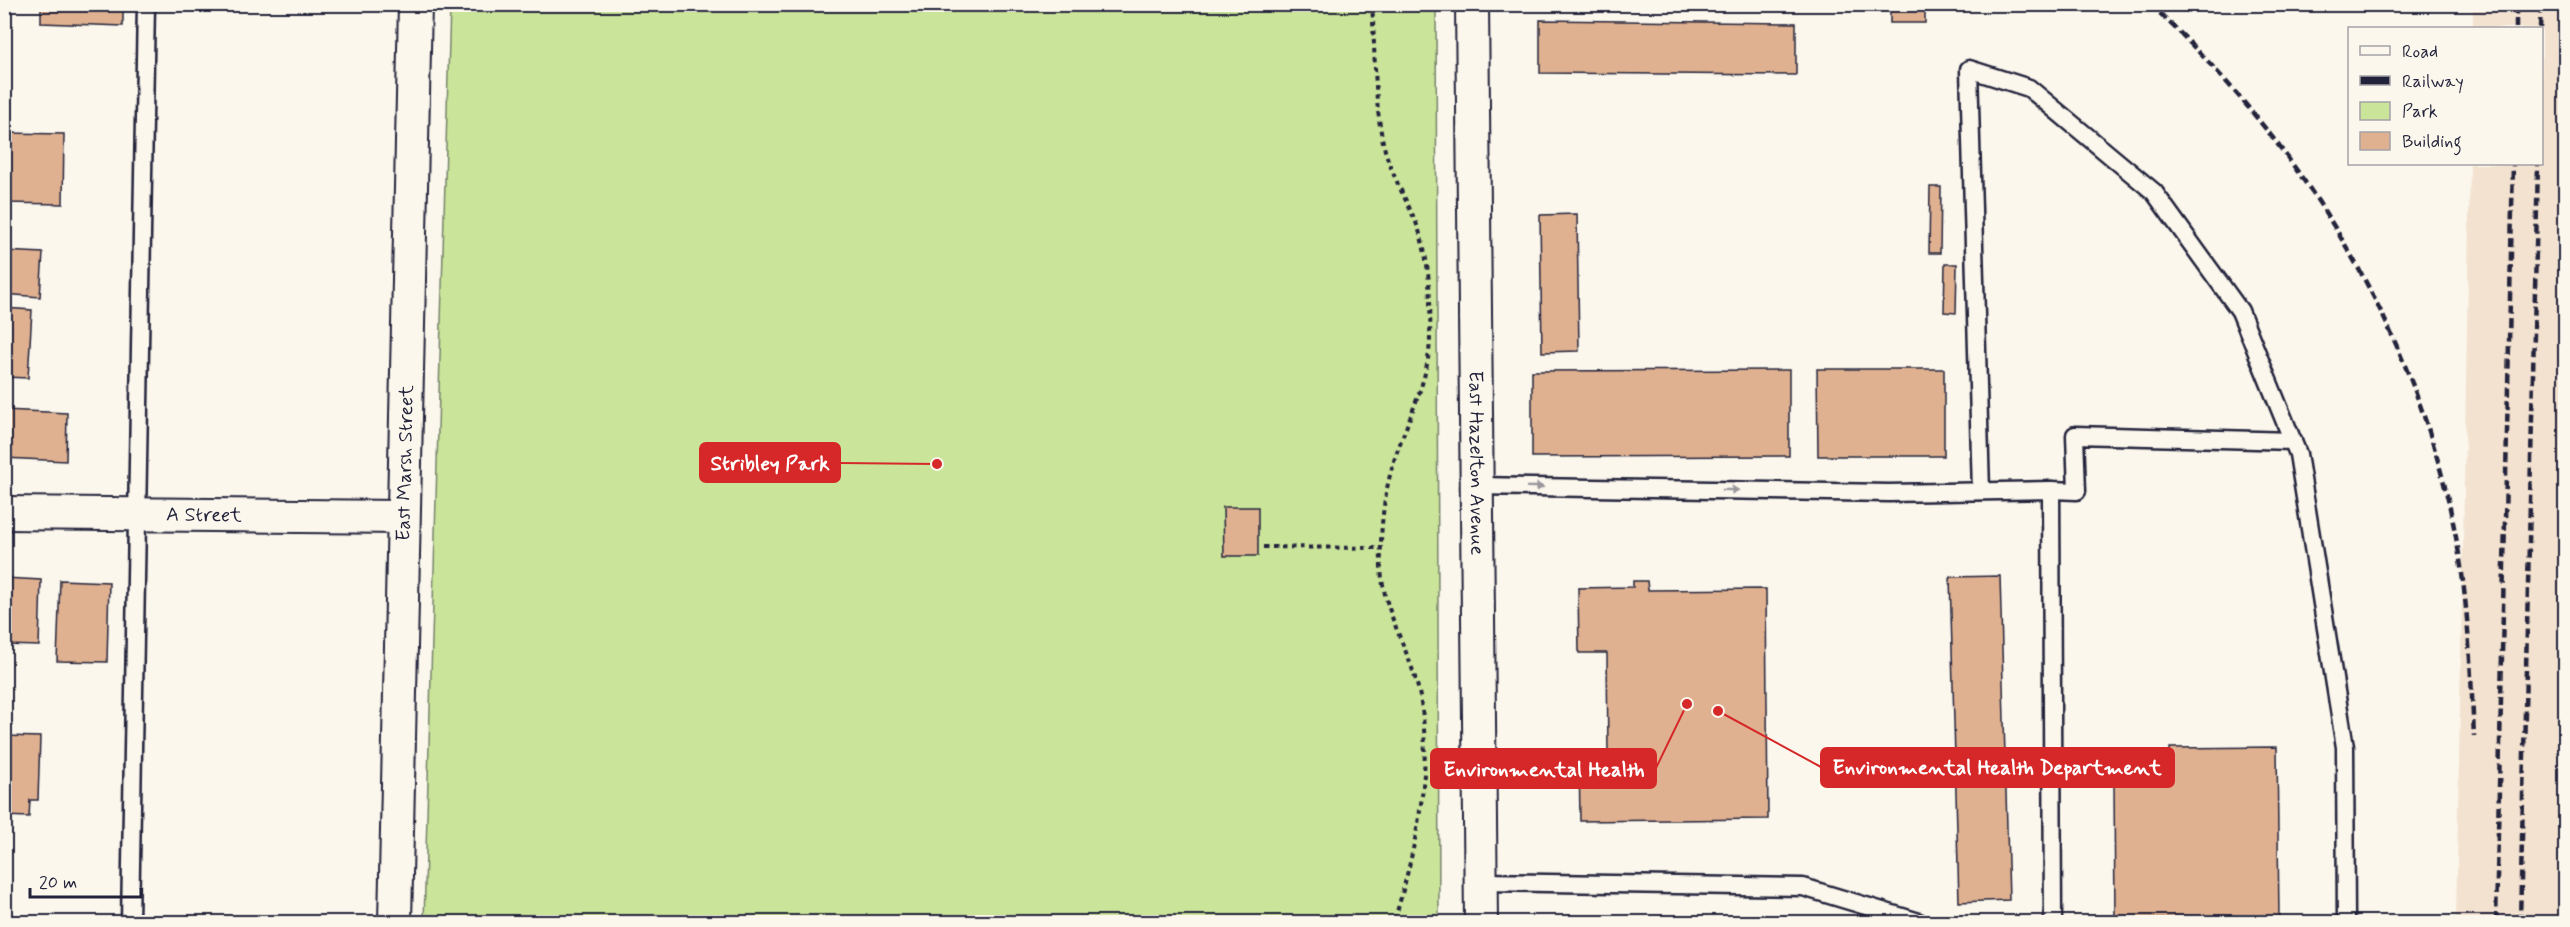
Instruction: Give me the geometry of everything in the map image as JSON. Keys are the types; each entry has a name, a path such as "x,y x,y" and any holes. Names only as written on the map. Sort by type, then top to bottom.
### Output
{"street":[{"name":"East Marsh Street","path":"395,922 415,4"},
{"name":"East Hazelton Avenue","path":"1472,4 1481,922"},
{"name":"A Street","path":"4,513 403,517"}],"lane":[{"path":"130,922 146,4"},
{"path":"1981,491 1969,69 2029,88 2154,192 2240,311 2298,454 2345,747 2346,922"},
{"path":"1477,486 1889,493 2077,491 2075,435 2293,441"},
{"path":"2051,490 2053,922"},
{"path":"1481,882 1803,887 1919,922"}],"path":[{"path":"1372,4 1383,142 1418,228 1427,261 1430,309 1426,377 1394,463 1383,500 1381,548 1385,600 1414,676 1421,703 1424,741 1417,837 1394,922"},
{"path":"1263,547 1381,548"}],"shaded area":[{"path":"2473,5 2565,5 2565,922 2456,922 2470,165 2543,165 2543,27 2473,27"}],"green space":[{"path":"450,5 1436,5 1439,922 424,922"}],"building":[{"path":"41,4 123,4 123,26 41,23"},
{"path":"1890,4 1925,4 1925,23 1890,23"},
{"path":"1540,20 1796,23 1796,75 1540,73"},
{"path":"4,133 64,134 63,204 4,203"},
{"path":"1930,187 1941,187 1940,253 1929,253"},
{"path":"4,214 8,214 6,239 4,239"},
{"path":"1577,214 1579,351 1542,352 1540,215"},
{"path":"4,251 43,253 40,297 4,294"},
{"path":"1945,264 1957,264 1956,313 1944,312"},
{"path":"4,308 32,310 28,378 4,377"},
{"path":"1817,369 1944,369 1944,456 1818,456"},
{"path":"1789,370 1789,456 1532,457 1532,371"},
{"path":"4,410 67,413 66,461 4,458"},
{"path":"1223,507 1258,507 1258,556 1224,556"},
{"path":"2000,576 2009,900 1959,902 1950,577"},
{"path":"4,578 41,580 39,646 4,645"},
{"path":"60,580 109,582 107,662 57,661"},
{"path":"1633,581 1647,581 1648,590 1766,589 1768,819 1580,821 1579,755 1608,755 1607,653 1579,653 1578,588 1633,587"},
{"path":"4,736 40,737 38,800 30,800 29,817 4,816"},
{"path":"2277,747 2279,918 2115,920 2114,783 2171,782 2170,748"}],"railway":[{"path":"2150,4 2208,62 2261,123 2309,188 2352,256 2389,328 2419,403 2443,480 2460,560 2468,626 2474,736"},
{"path":"2516,4 2516,27"},
{"path":"2540,27 2541,4"},
{"path":"2496,922 2513,165"},
{"path":"2520,922 2538,165"}],"place":[{"name":"Stribley Park","path":"937,464"},
{"name":"Environmental Health","path":"1687,704"},
{"name":"Environmental Health Department","path":"1718,711"}]}
